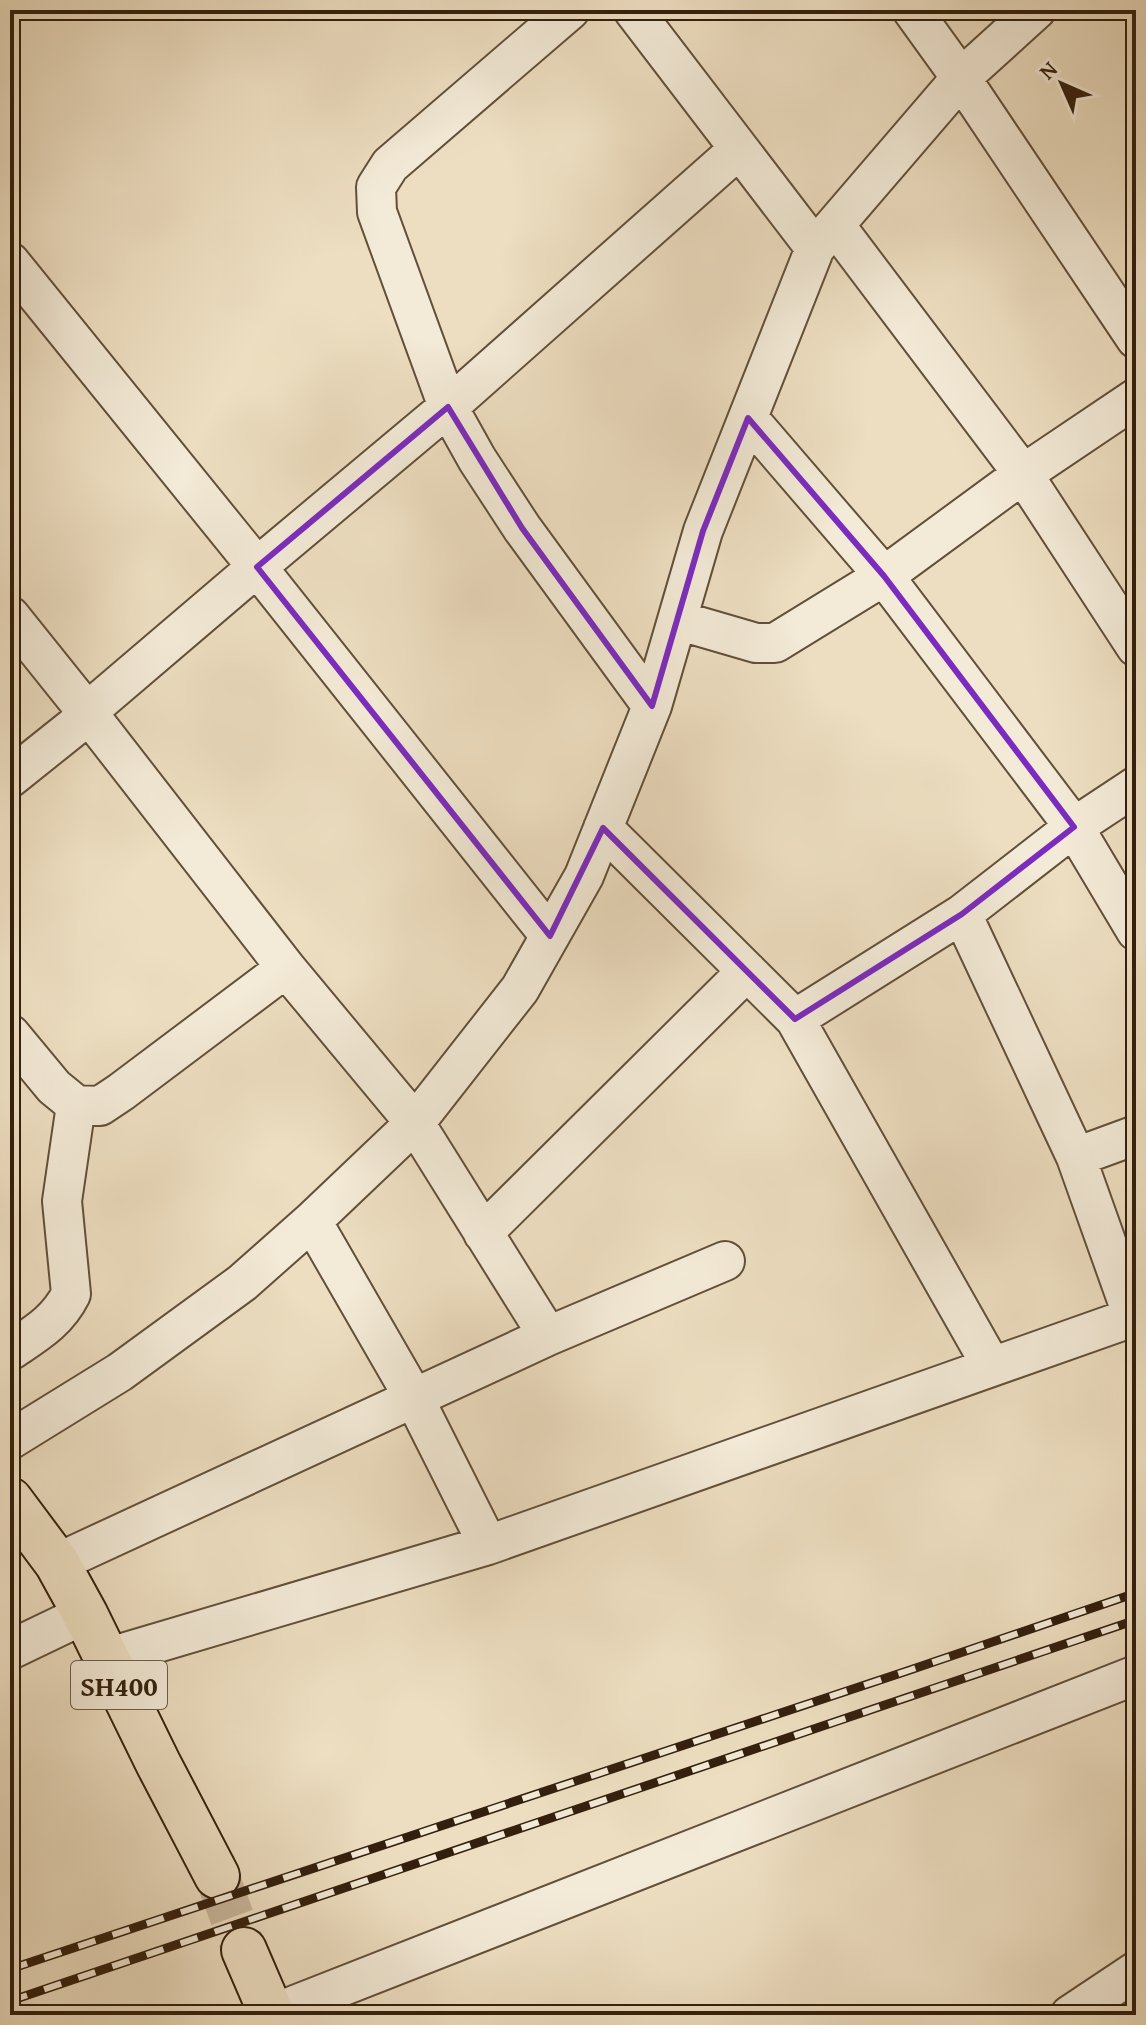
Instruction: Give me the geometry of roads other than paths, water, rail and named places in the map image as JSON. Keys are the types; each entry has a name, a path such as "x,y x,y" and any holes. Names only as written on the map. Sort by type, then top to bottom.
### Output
{"main road":[{"name":"SH400","path":"10,1500 57,1563 217,1876"},
{"path":"244,1950 272,2015"}],"street":[{"path":"570,10 390,165 376,187 377,212 448,407 522,528 652,706"},
{"path":"633,10 739,149 825,236 1023,474 1136,647"},
{"path":"912,10 1136,339"},
{"path":"10,1440 120,1372 242,1283 415,1123 520,989 584,876 652,706 703,531 825,236 961,78 1036,10"},
{"path":"10,778 448,407 739,149"},
{"path":"10,262 550,936"},
{"path":"677,620 756,643 775,643 884,576 1023,474 1136,398"},
{"path":"748,418 884,576 1074,827 1136,931"},
{"path":"10,616 286,968 415,1123 548,1336"},
{"path":"795,1019 962,914 1074,827 1136,786"},
{"path":"603,828 795,1019 992,1367"},
{"path":"106,1658 488,1545 1135,1316 1076,1157 962,914"},
{"path":"10,1034 54,1087 76,1105 100,1106 286,968"},
{"path":"483,1233 747,971"},
{"path":"10,1351 53,1321 71,1294 62,1201 76,1105"},
{"path":"1076,1157 1136,1135"},
{"path":"312,1221 414,1398 488,1545"},
{"path":"57,1563 548,1336 725,1261"},
{"path":"10,1650 85,1614"},
{"path":"272,2015 1136,1675"},
{"path":"1080,2012 1136,1971"}],"tunnel":[{"path":"217,1876 244,1950"}],"railway":[{"path":"10,1969 1136,1593"},
{"path":"10,2001 1136,1620"}]}
